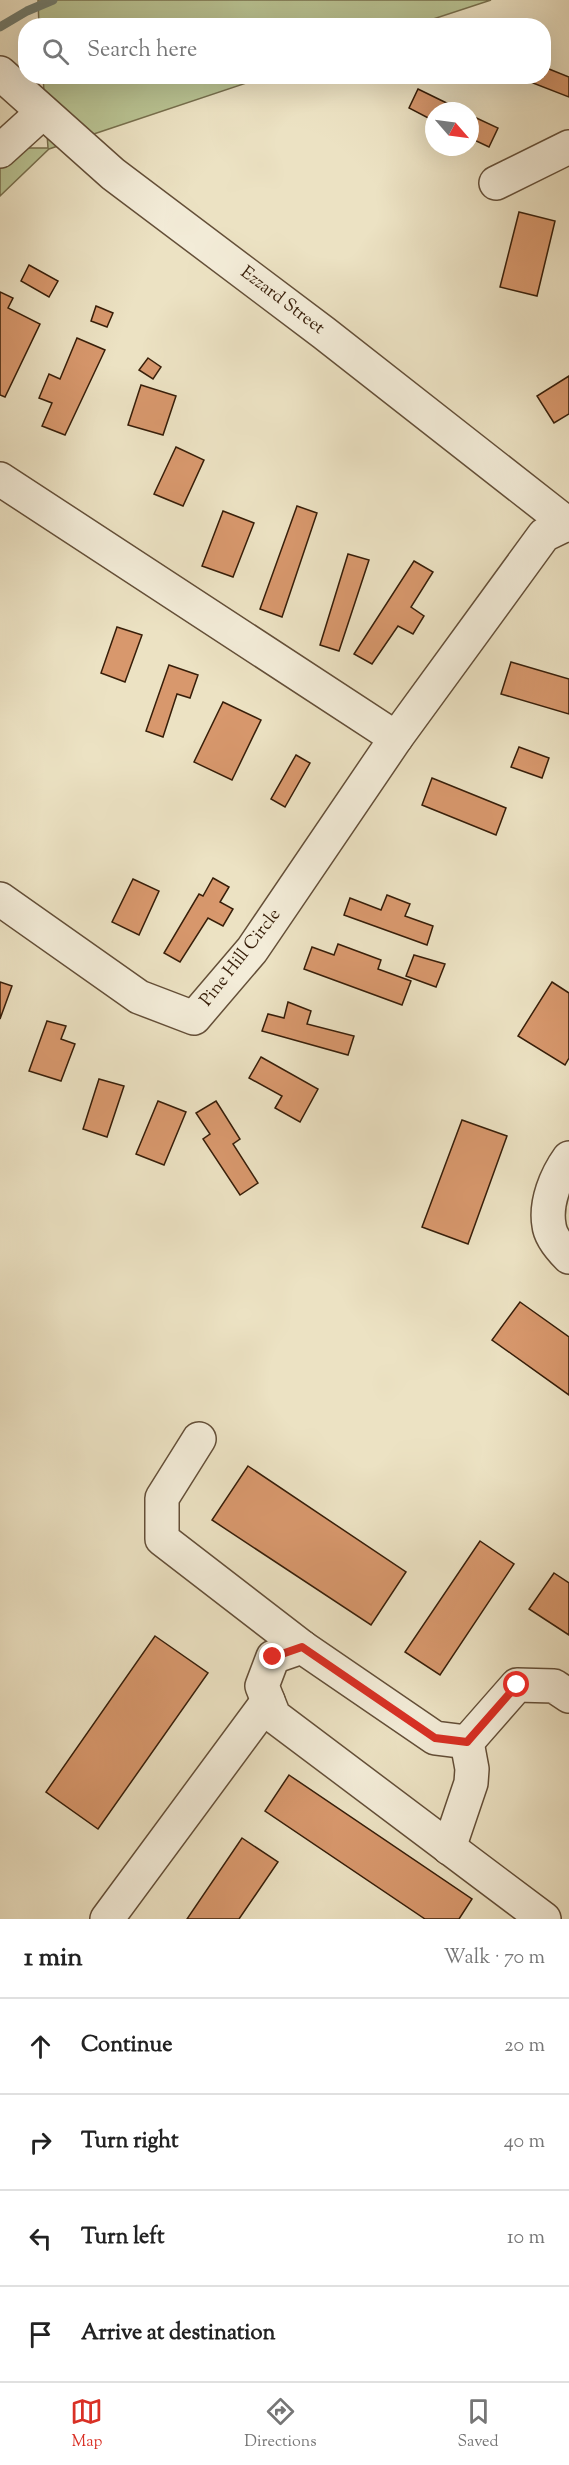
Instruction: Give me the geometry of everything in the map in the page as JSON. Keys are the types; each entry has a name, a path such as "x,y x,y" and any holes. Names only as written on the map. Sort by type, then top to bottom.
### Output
{"street":[{"name":"Ezzard Street","path":"0,73 113,174 324,333 568,524"},
{"path":"0,151 44,112"},
{"path":"496,183 569,147"},
{"path":"0,479 396,738"},
{"name":"Pine Hill Circle","path":"0,899 138,997 194,1018 252,950 396,738 544,535 568,524"},
{"path":"569,1158 562,1168 550,1197 549,1226 561,1249 569,1257"},
{"path":"199,1439 162,1498 162,1539 302,1647 435,1738 467,1742"},
{"path":"302,1647 273,1657 262,1686 274,1716 544,1919"},
{"path":"467,1742 517,1685 554,1686 569,1696"},
{"path":"107,1919 268,1701"},
{"path":"449,1848 471,1784 472,1769 467,1742"}],"green space":[{"path":"38,0 491,0 436,18 39,18"},
{"path":"43,84 243,84 49,149 0,196 0,148 48,148"}],"building":[{"path":"551,70 569,77 569,97 536,84 551,84"},
{"path":"418,89 445,102 425,102 425,116 409,108"},
{"path":"479,119 498,128 489,147 479,142"},
{"path":"519,212 555,221 537,296 500,287"},
{"path":"29,265 58,281 49,297 21,281"},
{"path":"0,292 13,298 8,308 40,324 5,397 0,395"},
{"path":"96,306 113,313 107,327 91,321"},
{"path":"77,338 105,350 65,435 42,426 52,403 39,398 49,374 60,379"},
{"path":"148,358 161,367 153,379 139,370"},
{"path":"569,376 569,414 554,423 537,396"},
{"path":"141,385 176,396 163,435 128,425"},
{"path":"176,447 204,460 183,506 154,494"},
{"path":"297,506 317,513 282,617 260,609"},
{"path":"223,511 254,523 233,577 202,566"},
{"path":"348,554 369,560 339,651 320,645"},
{"path":"414,561 433,572 411,607 424,616 413,634 398,626 372,664 354,654"},
{"path":"117,627 142,635 125,682 101,673"},
{"path":"511,662 569,679 569,714 501,694"},
{"path":"169,665 198,675 190,698 177,694 163,737 146,731"},
{"path":"223,702 261,720 232,780 194,762"},
{"path":"519,747 549,758 542,778 511,767"},
{"path":"296,755 310,763 285,807 271,799"},
{"path":"432,778 506,808 496,835 422,805"},
{"path":"213,878 229,887 220,902 233,909 223,926 208,918 180,962 164,953 199,894 203,896"},
{"path":"133,879 159,891 139,935 112,922"},
{"path":"387,895 410,904 405,916 433,926 427,945 344,915 350,898 381,910"},
{"path":"338,944 381,960 378,969 411,981 402,1005 304,969 312,947 334,955"},
{"path":"414,955 445,964 436,987 406,976"},
{"path":"0,982 12,986 0,1019"},
{"path":"552,982 569,993 569,1058 565,1065 518,1036"},
{"path":"288,1002 311,1011 307,1024 354,1036 348,1055 262,1031 268,1014 284,1018"},
{"path":"47,1021 66,1026 61,1039 75,1044 61,1081 29,1071"},
{"path":"261,1057 318,1089 300,1122 275,1108 282,1096 249,1078"},
{"path":"99,1079 124,1086 107,1137 83,1129"},
{"path":"158,1101 186,1112 164,1165 136,1154"},
{"path":"216,1101 240,1139 233,1144 258,1183 240,1195 203,1139 210,1134 196,1113"},
{"path":"462,1120 507,1136 468,1244 422,1227"},
{"path":"520,1302 569,1337 569,1395 492,1340"},
{"path":"248,1466 406,1572 371,1625 212,1520"},
{"path":"480,1541 514,1564 440,1675 405,1652"},
{"path":"554,1573 569,1583 569,1635 529,1609"},
{"path":"155,1636 208,1673 98,1829 46,1792"},
{"path":"289,1775 472,1899 459,1919 425,1919 265,1811"},
{"path":"242,1838 278,1862 239,1919 187,1919"}],"waterway":[{"path":"0,27 27,11 53,0"}],"route":[{"path":"273,1657 302,1647 435,1738 467,1742 517,1685"}]}
